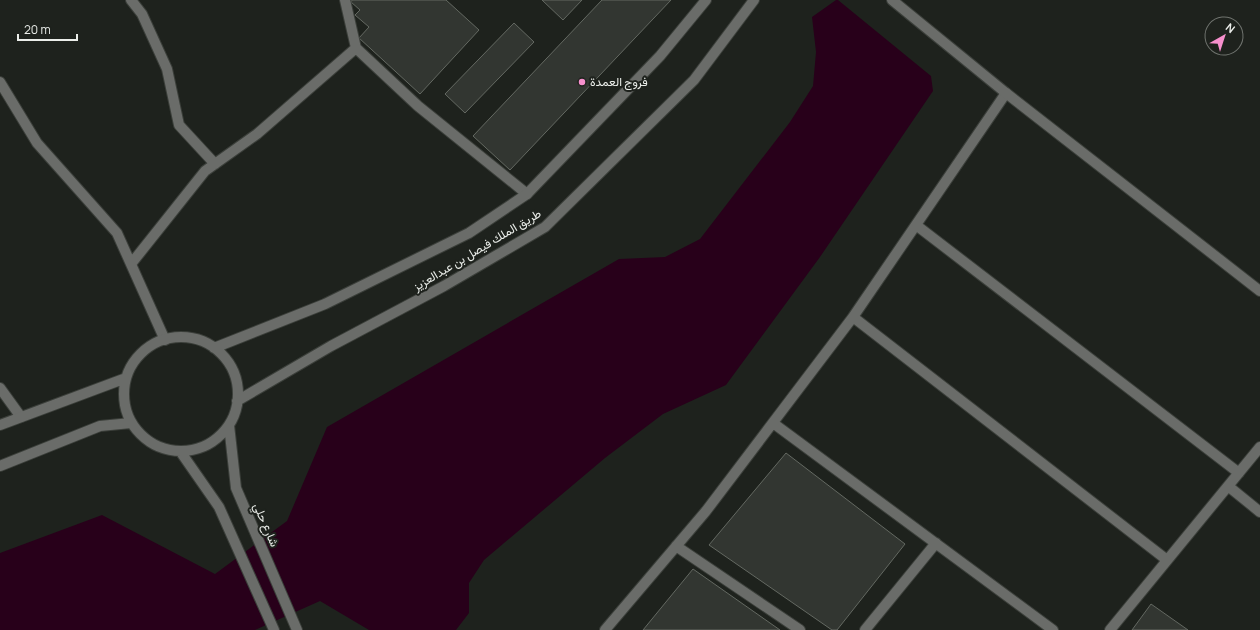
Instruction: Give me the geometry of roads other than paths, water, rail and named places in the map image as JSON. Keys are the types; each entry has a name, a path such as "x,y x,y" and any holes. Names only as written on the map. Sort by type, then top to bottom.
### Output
{"street":[{"path":"131,0 142,14 167,69 179,125 215,164"},
{"path":"345,0 356,48 418,106 527,194"},
{"name":"طريق الملك فيصل بن عبدالعزيز","path":"214,348 325,304 462,237 527,194 660,56 706,0"},
{"name":"طريق الملك فيصل بن عبدالعزيز","path":"237,401 331,346 444,286 545,227 694,80 754,0"},
{"path":"892,0 1006,93 1260,291"},
{"path":"131,264 205,171 257,134 356,48"},
{"path":"0,82 37,143 117,233 165,340"},
{"path":"605,630 706,511 853,317 1006,93"},
{"path":"916,225 1239,473"},
{"path":"853,317 1167,560"},
{"path":"172,338 190,338 208,344 223,355 233,370 238,388 237,401 236,408 229,425 216,439 199,448 180,451 161,448 144,438 131,423 125,405 124,386 129,369 140,354 155,343 172,338"},
{"path":"0,425 126,378"},
{"path":"0,388 21,418"},
{"path":"0,466 100,426 131,423"},
{"path":"773,423 1053,630"},
{"name":"شارع حلي","path":"229,425 236,488 297,630"},
{"path":"1110,630 1260,447"},
{"path":"180,451 219,507 274,630"},
{"path":"1228,486 1260,512"},
{"path":"865,630 936,543"},
{"path":"676,546 800,630"}],"place":[{"name":"فروج العمدة","path":"582,82"}]}
